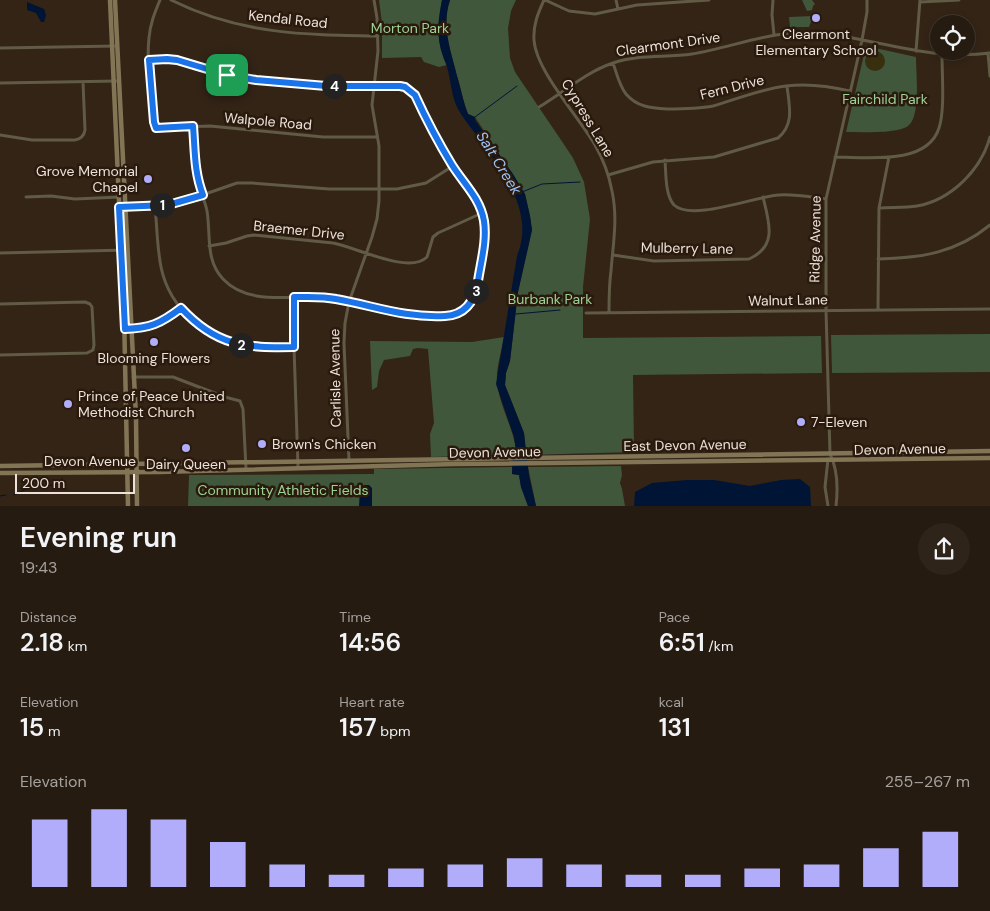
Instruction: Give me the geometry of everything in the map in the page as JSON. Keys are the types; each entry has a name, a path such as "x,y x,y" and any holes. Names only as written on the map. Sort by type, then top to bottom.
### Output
{"main road":[{"path":"110,0 115,46"},
{"path":"115,0 116,81 128,329 128,506"},
{"path":"128,329 133,377 137,506"},
{"name":"East Devon Avenue","path":"380,461 537,461 990,452"},
{"name":"Devon Avenue","path":"537,461 834,461 990,458"},
{"name":"Devon Avenue","path":"0,473 246,469 349,461 380,461"},
{"name":"Devon Avenue","path":"0,466 246,462 299,465 504,461"}],"street":[{"path":"160,0 151,29 149,60 177,60 227,75 256,80 326,86 405,87 415,95 436,138 473,194 482,213 485,238 474,296 467,307 447,316 396,313 326,298 258,296 236,289 223,279 212,262 207,210 197,180 195,167 193,126"},
{"name":"Kendal Road","path":"171,0 206,16 255,28 318,35 378,36"},
{"name":"Carlisle Avenue","path":"349,461 344,343 345,322 377,219 379,189 377,137 372,105 378,36 374,0"},
{"path":"544,0 569,11 582,14 596,14 637,5 708,0"},
{"name":"Cypress Lane","path":"544,0 535,24 535,46 540,62 595,146 608,175 615,209 609,313"},
{"path":"616,0 618,9"},
{"path":"773,0 774,35"},
{"name":"Ridge Avenue","path":"830,454 826,310 826,199 862,40 867,0"},
{"path":"916,52 920,1 959,0"},
{"name":"Clearmont Drive","path":"539,107 584,77 613,63 630,58 680,56 698,53 774,35 820,33 930,54"},
{"path":"0,48 115,46"},
{"path":"989,53 990,76"},
{"name":"Clearmont Drive","path":"975,54 989,53"},
{"name":"Walpole Road","path":"149,60 153,116 156,128 193,126 323,137 377,137"},
{"path":"835,157 910,155 921,150 934,140 940,127 942,60"},
{"name":"Fern Drive","path":"613,63 619,82 627,95 638,104 652,108 683,109 711,106 773,88 787,86 818,85 850,91"},
{"path":"0,83 116,81"},
{"path":"0,135 38,141 75,140 81,138 85,130 83,82"},
{"path":"608,175 643,164 665,160 714,157 778,138 785,132 790,118 787,86"},
{"path":"879,208 919,206 949,192 964,181 974,169 983,156 990,137"},
{"path":"878,310 879,208 889,157"},
{"path":"665,160 669,196 672,202 680,209 721,208 763,197 787,195 826,199"},
{"path":"122,207 177,203 237,183 329,190 397,189 426,182 453,166"},
{"path":"26,197 122,197"},
{"name":"Mulberry Lane","path":"613,255 661,261 749,259 759,254 767,243 769,236 770,229 763,197"},
{"path":"155,206 158,252 161,267 168,289 181,308 203,329 219,338 236,344 254,347 294,347"},
{"name":"Braemer Drive","path":"209,246 254,235 333,243 400,262 418,263 427,257 433,237 438,233 482,213"},
{"path":"878,259 915,257 937,253 958,246 973,238 990,225"},
{"path":"0,253 124,250"},
{"path":"294,297 299,465"},
{"path":"0,304 85,302 92,307 94,341 94,348 87,353 0,355"},
{"path":"128,329 153,326 181,308"},
{"name":"Walnut Lane","path":"586,313 990,309"},
{"path":"133,377 173,377 225,397 240,400 244,408 246,469"},
{"path":"830,454 834,461 837,484 836,506"},
{"path":"828,506 825,487 826,461 830,454"}],"green space":[{"name":"Morton Park","path":"379,0 442,0 439,33 443,57 447,65 439,67 424,62 421,57 382,58 382,23"},
{"name":"Burbank Park","path":"450,0 516,0 511,11 508,28 510,58 515,72 573,158 584,182 590,219 583,287 583,338 821,336 822,373 633,375 634,452 526,455 524,433 505,385 510,361 518,292 532,230 530,216 525,194 475,117 468,114 448,39 446,20"},
{"path":"802,0 812,0 815,4 812,10 807,11"},
{"path":"813,16 809,27 790,27 789,17"},
{"name":"Fairchild Park","path":"866,46 916,57 917,94 915,114 908,126 903,129 878,132 846,132"},
{"path":"990,334 990,372 832,373 831,335"},
{"path":"504,337 497,379 500,397 516,450 513,451 512,455 431,457 430,434 434,423 428,349 413,349 410,356 384,360 379,371 377,387 372,390 370,341 472,342"},
{"path":"621,466 622,475 620,483 625,506 536,506 528,467"},
{"name":"Community Athletic Fields","path":"512,467 512,474 519,475 528,506 188,506 189,475 374,474 374,469"}],"sand":[{"path":"875,51 882,54 885,61 882,68 875,71 868,68 865,61 868,54"}],"water":[{"name":"Salt Creek","path":"442,0 450,0 446,20 448,39 468,114 475,117 475,120 513,174 525,194 530,216 532,230 518,292 510,361 505,385 524,433 529,476 536,506 528,506 519,475 512,474 513,451 516,450 514,437 496,384 517,256 522,240 522,224 514,194 507,180 462,116 455,102 439,42"},
{"path":"27,2 44,9 46,15 44,22 41,22 36,13 27,10"},
{"path":"800,479 810,487 811,506 634,506 635,492 652,483 714,480 750,486 781,480"},
{"path":"364,485 369,485 372,488 372,506 359,506 360,489"}],"waterway":[{"path":"475,117 517,86"},
{"name":"Salt Creek","path":"522,192 542,184 580,182"},
{"path":"516,314 560,310"},
{"path":"14,495 31,487 57,485 62,478"},
{"path":"0,496 6,495"}],"place":[{"name":"Clearmont Elementary School","path":"816,18"},
{"name":"Grove Memorial Chapel","path":"148,179"},
{"name":"Blooming Flowers","path":"154,342"},
{"name":"Prince of Peace United Methodist Church","path":"68,404"},
{"name":"7-Eleven","path":"801,422"},
{"name":"Brown's Chicken","path":"262,444"},
{"name":"Dairy Queen","path":"186,448"}],"route":[{"path":"149,60 177,60 227,75 256,80 326,86 400,86 411,90 436,138 478,202 482,213 485,229 484,245 476,290 467,307 447,316 427,316 396,313 336,299 294,297 294,347 254,347 236,344 219,338 203,329 181,308 153,326 125,329 119,207 168,205 203,195 197,180 195,167 193,126 156,128 151,104 149,60"}]}
